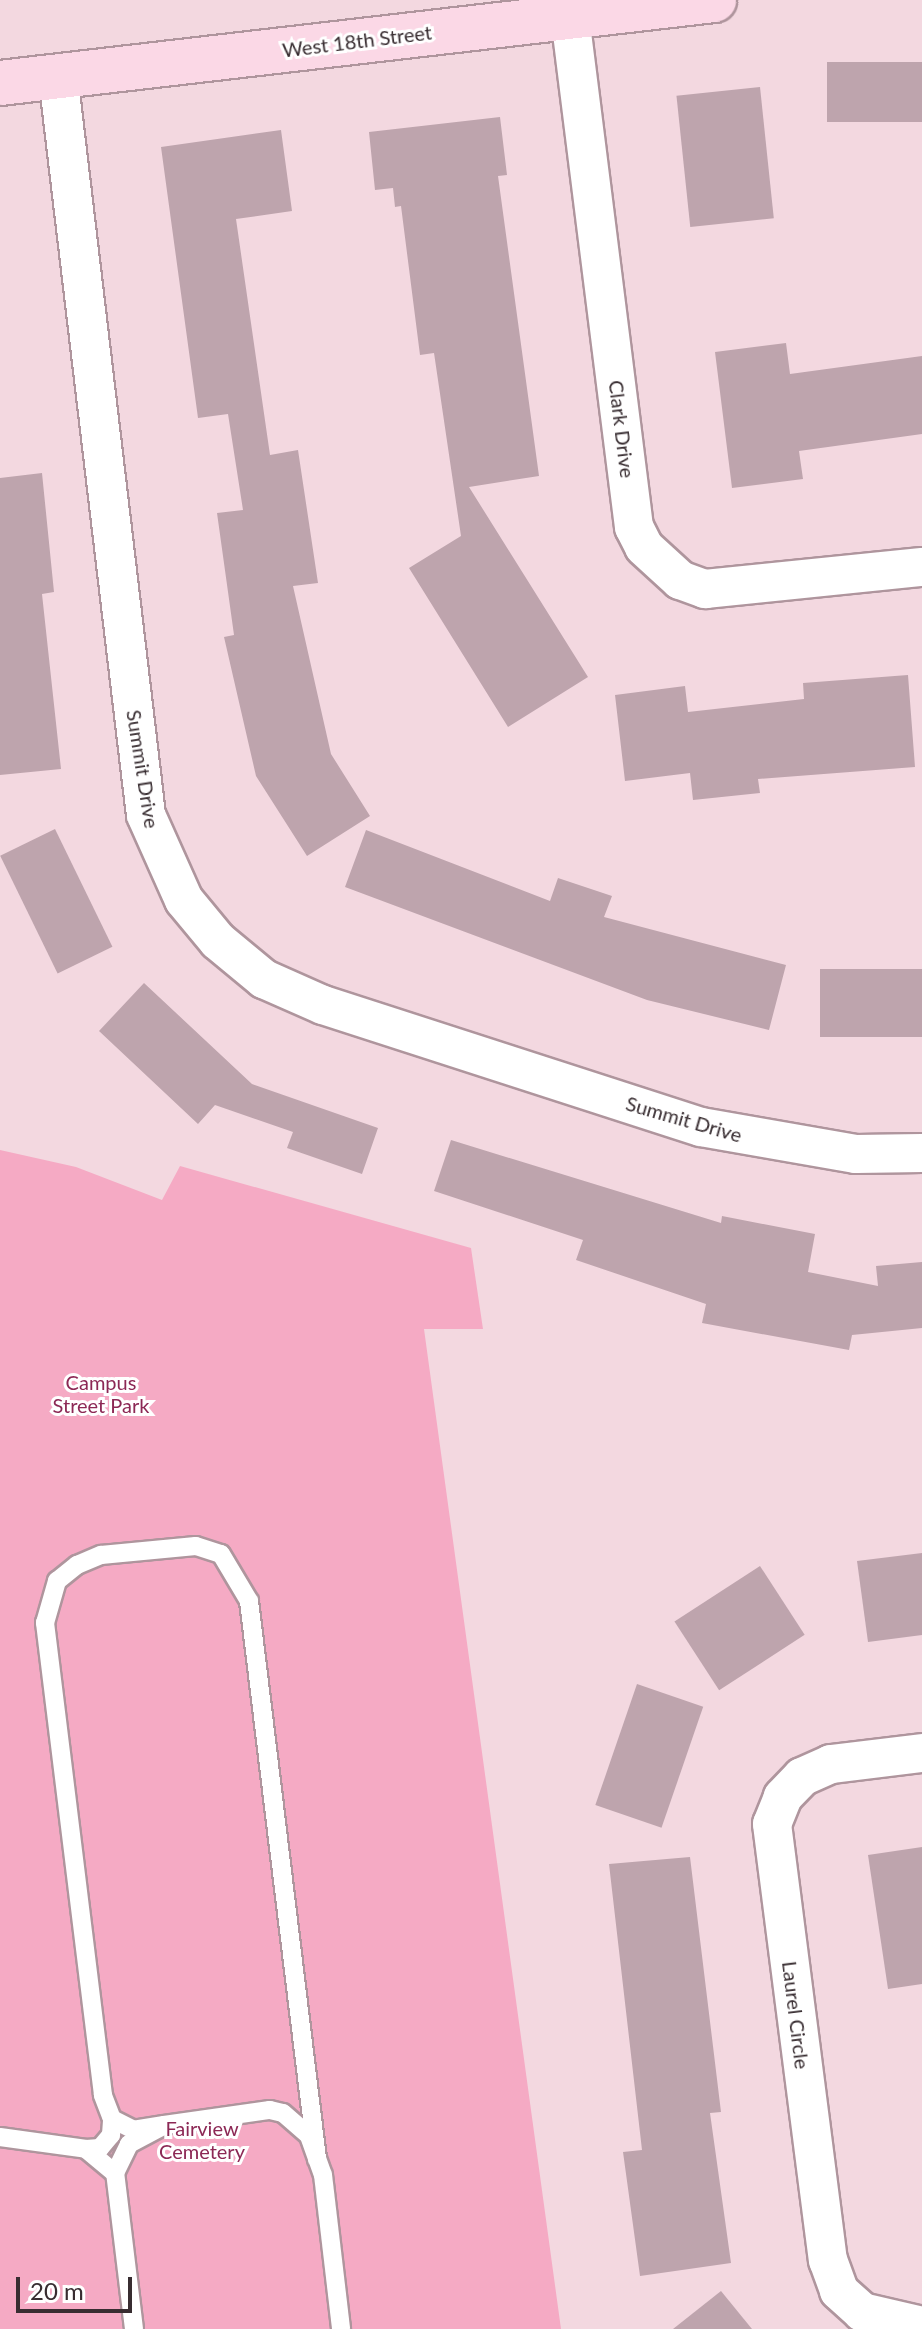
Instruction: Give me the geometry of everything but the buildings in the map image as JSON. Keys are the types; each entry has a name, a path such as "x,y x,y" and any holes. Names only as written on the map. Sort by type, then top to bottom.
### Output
{"main road":[{"name":"West 18th Street","path":"0,83 714,0"}],"street":[{"name":"Clark Drive","path":"570,17 634,527 644,547 680,580 705,589 922,567"},
{"name":"Summit Drive","path":"58,76 146,815 184,900 218,941 264,979 323,1005 701,1127 856,1154 922,1153"},
{"name":"Laurel Circle","path":"922,1753 831,1764 802,1777 783,1797 772,1824 828,2260 839,2291 862,2312 922,2326"}],"lane":[{"path":"0,2137 86,2149 100,2148 111,2135 112,2119 98,2072 45,1623 57,1581 101,1555 196,1546 221,1554 249,1601 317,2159 341,2329"},
{"path":"112,2119 134,2130 290,2105 306,2063"},
{"path":"270,2110 283,2113 309,2136 317,2159"},
{"path":"134,2329 115,2173 129,2144 164,2125"},
{"path":"86,2149 115,2173"}],"green space":[{"name":"Fairview Cemetery","path":"0,1150 76,1167 162,1200 180,1166 471,1248 483,1329 424,1329 561,2329 0,2329"}],"park label":[{"name":"Campus Street Park","path":"101,1394"}]}
